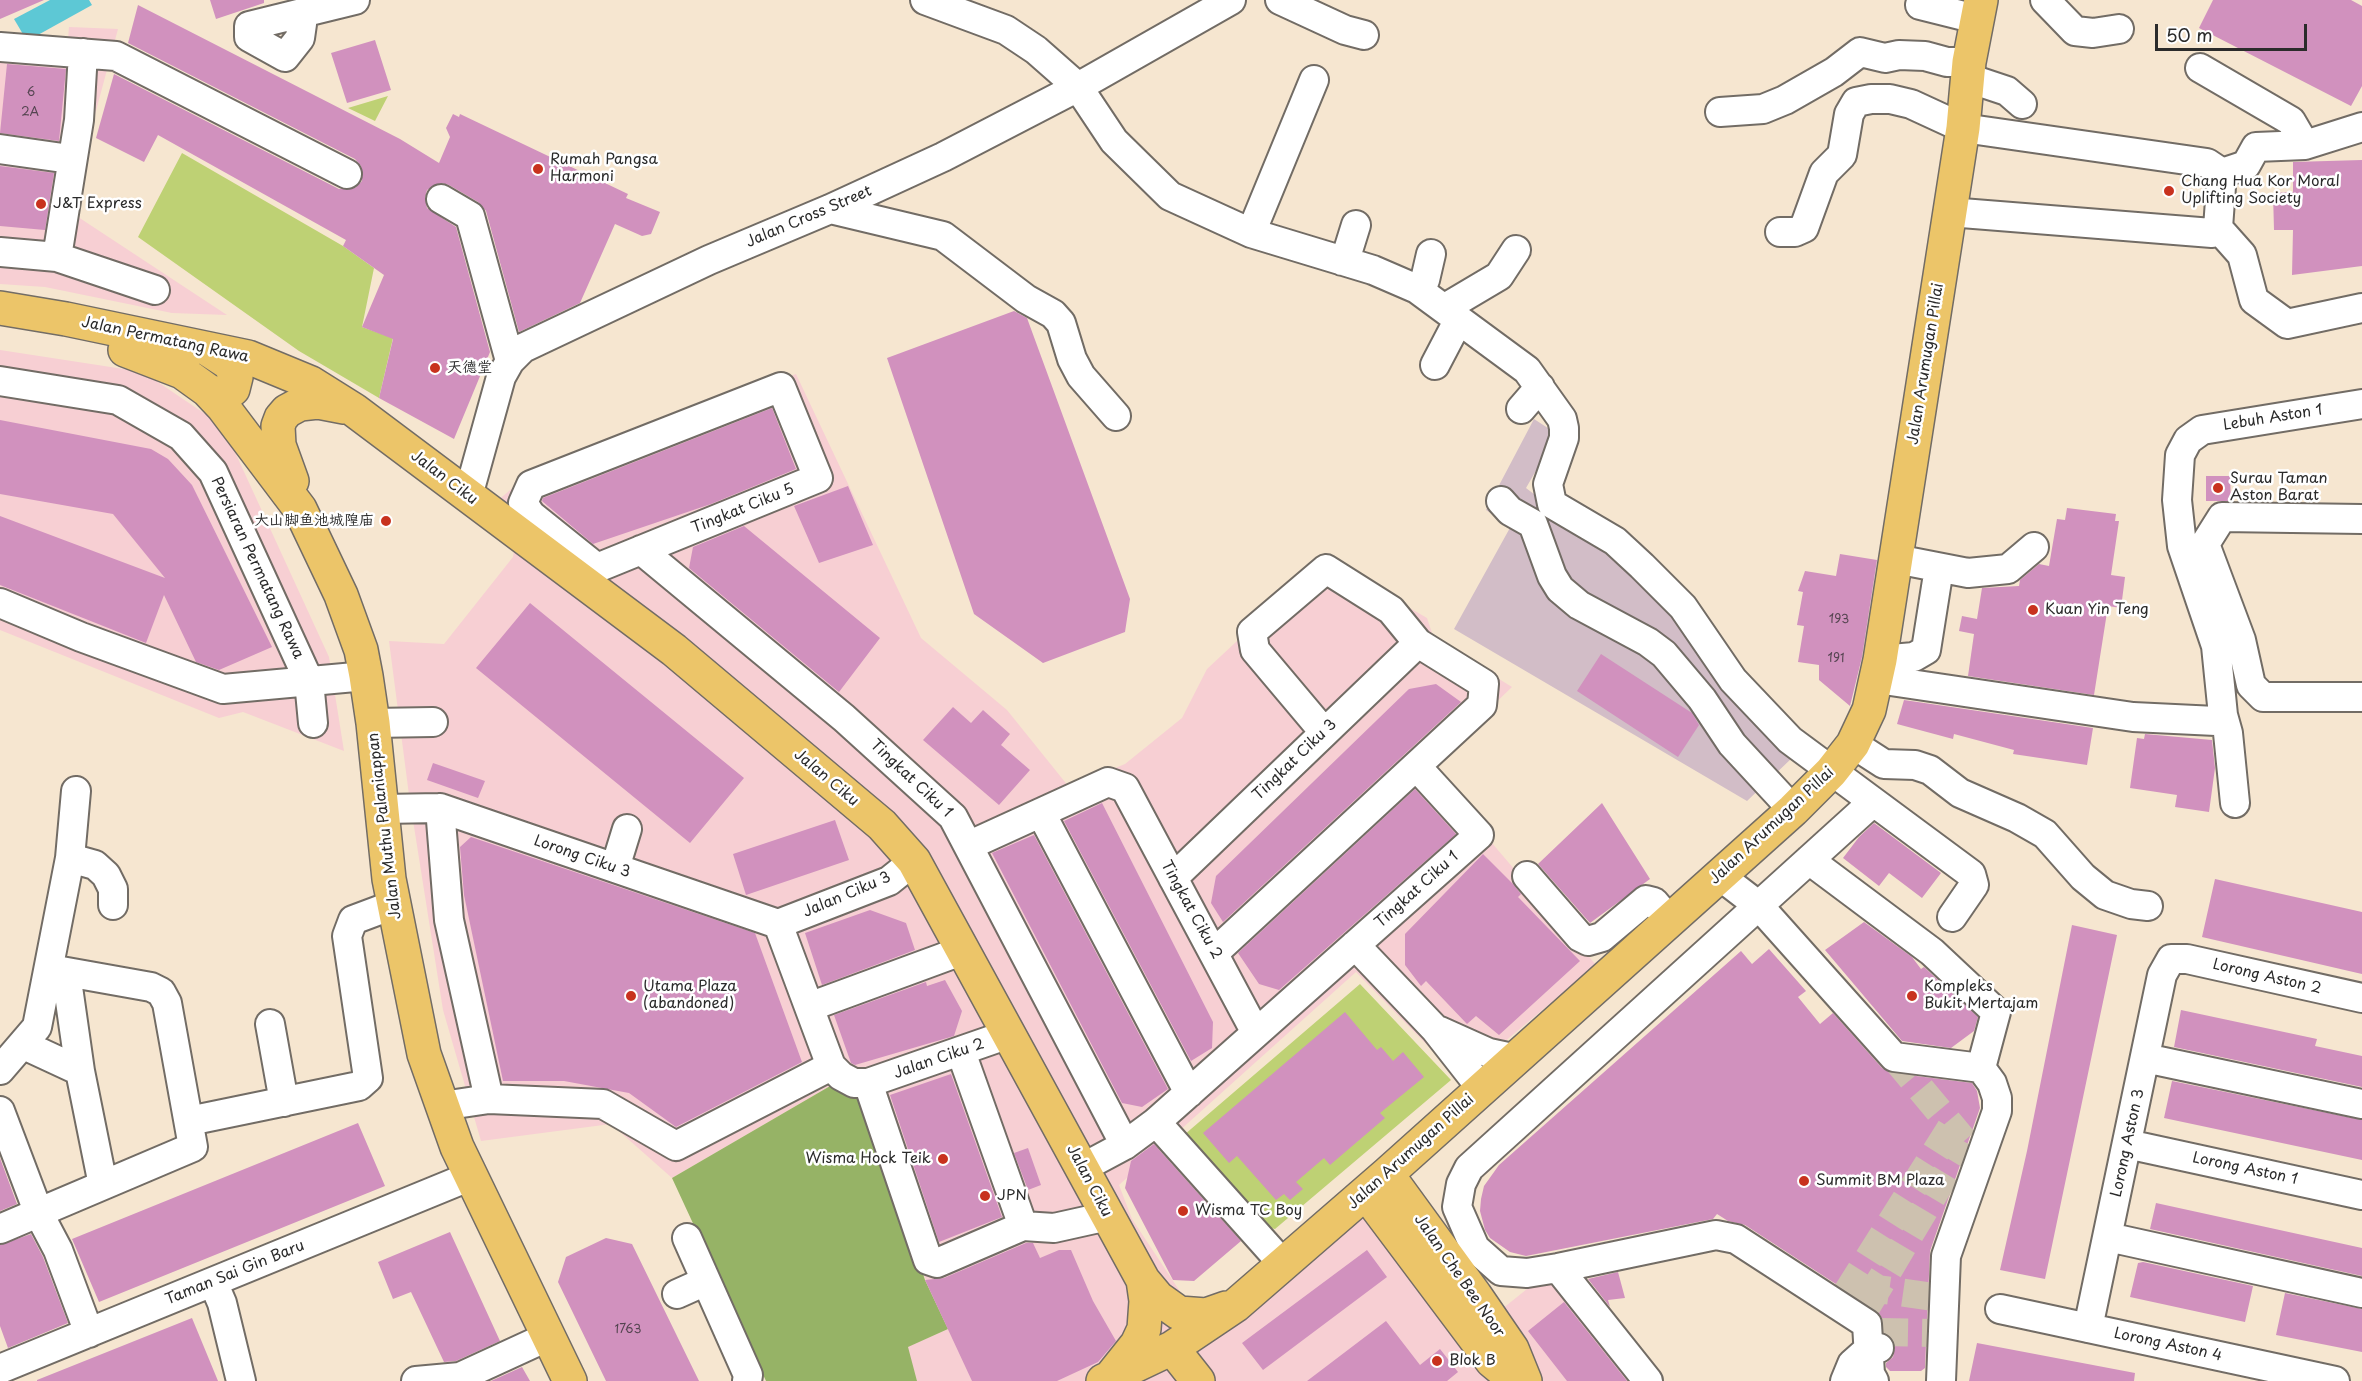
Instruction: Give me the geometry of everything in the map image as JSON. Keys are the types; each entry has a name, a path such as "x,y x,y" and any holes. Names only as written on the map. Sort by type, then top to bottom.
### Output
{"main road":[{"name":"Jalan Arumugan Pillai","path":"1106,1379 1172,1348 1236,1305 1376,1184 1671,921 1793,810 1831,772 1853,744 1869,710 1878,669 1963,128 1978,9"},
{"name":"Jalan Permatang Rawa","path":"0,308 66,319 264,362 311,383 354,410"},
{"name":"Jalan Permatang Rawa","path":"0,329 62,338 146,356 182,372 207,390"},
{"path":"207,349 230,364 236,377 233,389 228,393 216,394 207,390"},
{"name":"Jalan Muthu Palaniappan","path":"207,390 250,441 300,509 354,629 366,676 374,723 393,905 424,1054 442,1106 471,1176 570,1381"},
{"path":"300,509 279,445 278,426 281,418 293,406 310,402 327,403 354,410"},
{"name":"Jalan Ciku","path":"354,410 468,496 586,572 674,651 873,818 914,861 1143,1280"},
{"name":"Jalan Che Bee Noor","path":"1376,1184 1475,1295 1512,1349 1525,1381"},
{"name":"Jalan Che Bee Noor","path":"1376,1184 1491,1361 1516,1381"},
{"path":"1143,1280 1158,1298 1179,1313 1206,1315 1236,1305"},
{"path":"1106,1379 1128,1358 1144,1329 1146,1300 1143,1280"},
{"path":"1172,1348 1198,1381"}],"street":[{"path":"299,15 355,0"},
{"path":"925,0 1006,30 1036,50 1078,87 1114,141 1170,196 1251,233 1372,270 1418,289 1527,370 1562,419 1564,428 1564,438 1548,484 1552,504 1614,541 1642,566 1683,607 1733,680 1767,719 1831,772 1971,874 1974,885 1952,917"},
{"name":"Jalan Cross Street","path":"468,496 497,391 510,361 523,348 666,280 943,157 1078,87 1231,0"},
{"path":"1280,0 1345,30 1365,35"},
{"path":"2045,0 2075,31 2093,33 2119,29"},
{"path":"1920,5 1978,9"},
{"path":"0,47 116,56 347,174"},
{"path":"1720,112 1763,109 1785,100 1827,76 1860,52 1885,58 1899,55 1925,56 1947,62 1969,70 2007,91 2022,104"},
{"path":"57,257 70,159 79,120 83,53"},
{"path":"2200,68 2290,121 2305,145"},
{"path":"1251,233 1314,80"},
{"path":"1780,232 1795,232 1804,228 1824,173 1842,155 1849,114 1856,102 1871,99 1901,102 1963,128 2207,163 2222,173"},
{"path":"2222,173 2246,165 2256,147 2305,145 2362,127"},
{"path":"0,149 70,159"},
{"path":"2222,173 2218,228 2242,255 2254,300 2287,324 2362,308"},
{"path":"441,199 470,216 510,361"},
{"path":"830,209 943,236 1026,299 1053,314 1061,323 1072,358 1081,376 1116,416"},
{"path":"1949,212 2212,233 2218,228"},
{"path":"1342,261 1347,254 1356,225"},
{"path":"1435,365 1451,314 1499,276 1516,250"},
{"path":"0,252 57,257 155,290"},
{"path":"1418,289 1425,280 1431,254"},
{"name":"Persiaran Permatang Rawa","path":"0,381 118,400 181,436 213,472 309,681 313,723"},
{"name":"Tingkat Ciku 5","path":"781,387 818,478 640,550 586,572 531,515 523,503 531,485 781,387"},
{"path":"1521,409 1540,387"},
{"name":"Lebuh Aston 1","path":"2223,715 2216,646 2182,546 2177,500 2180,455 2188,441 2202,430 2362,404"},
{"path":"1501,501 1510,511 1533,524 1551,576 1560,589 1579,605 1648,642 1664,654 1702,699 1732,744 1793,810"},
{"path":"2362,519 2222,517 2205,544 2241,640 2251,685 2263,697 2362,696"},
{"path":"1896,559 1968,573 2008,569 2034,547"},
{"name":"Tingkat Ciku 1","path":"640,550 844,718 953,817 970,845 1125,1145"},
{"path":"1878,669 1914,657 1926,650 1939,568"},
{"path":"1214,953 1482,705 1484,684 1418,643 1391,610 1326,569 1252,632 1255,650 1324,732"},
{"path":"0,603 81,637 223,689 366,676"},
{"name":"Tingkat Ciku 3","path":"1173,878 1418,643"},
{"path":"1878,669 2143,718 2216,721 2223,715 2228,733 2235,803"},
{"path":"374,723 433,722"},
{"path":"1853,744 1884,764 1915,765 1930,770 1960,793 2017,818 2045,834 2083,877 2105,895 2131,904 2148,906"},
{"name":"Tingkat Ciku 1","path":"1082,1168 1125,1145 1156,1122 1479,835 1416,766"},
{"name":"Tingkat Ciku 2","path":"1041,813 1108,782 1125,788 1256,1033"},
{"path":"0,1070 24,1045 37,1027 58,971 76,791"},
{"path":"1864,1323 1726,1236 1716,1235 1527,1273 1501,1271 1475,1248 1457,1207 1461,1184 1469,1168 1873,802"},
{"path":"440,808 449,920 489,1099"},
{"name":"Lorong Ciku 3","path":"382,809 440,808 778,924"},
{"path":"970,845 1041,813 1189,1093"},
{"path":"615,868 627,829"},
{"path":"70,858 95,865 106,875 113,889 113,905"},
{"path":"1809,860 1932,952 1996,1012 1980,1068"},
{"name":"Jalan Ciku 3","path":"778,924 889,881 914,861"},
{"path":"1527,876 1580,937 1588,941 1602,937 1646,900 1654,902 1671,921"},
{"path":"1720,876 1759,906 1894,1057 1980,1068 1992,1083 1997,1098 1997,1111 1946,1256 1939,1297 1938,1341 1941,1381"},
{"path":"189,1121 359,1086 368,1077 347,936 353,920 393,905"},
{"path":"778,924 831,1066 841,1076 854,1083 868,1083 928,1260 937,1263 1023,1226 1054,1228 1108,1216"},
{"path":"1355,945 1435,1029 1482,1089"},
{"path":"809,1007 964,950"},
{"name":"Lorong Aston 2","path":"2171,959 2187,959 2362,998"},
{"name":"Lorong Aston 3","path":"2088,1328 2162,975 2171,959"},
{"path":"0,1229 194,1147 167,1003 161,992 151,987 58,971"},
{"path":"58,971 103,1185"},
{"path":"270,1024 284,1102"},
{"path":"1435,1029 1489,1053 1517,1059"},
{"name":"Jalan Ciku 2","path":"868,1083 1009,1034"},
{"path":"24,1045 80,1071"},
{"path":"961,1052 1023,1226"},
{"path":"2145,1058 2362,1104"},
{"path":"442,1106 489,1099 603,1104 676,1146 831,1066"},
{"path":"0,1111 39,1214 58,1250 88,1333"},
{"path":"1156,1122 1283,1264"},
{"name":"Lorong Aston 1","path":"2127,1144 2362,1195"},
{"name":"Taman Sai Gin Baru","path":"0,1368 471,1176"},
{"path":"2108,1237 2362,1293"},
{"path":"687,1238 748,1376 747,1381"},
{"path":"1558,1268 1648,1381"},
{"path":"1475,1295 1501,1271"},
{"path":"677,1294 706,1281"},
{"path":"213,1282 222,1303 241,1381"},
{"name":"Lorong Aston 4","path":"2000,1309 2335,1381"},
{"path":"1845,1381 1864,1323"},
{"path":"1864,1323 1870,1374 1874,1381"},
{"path":"416,1381 460,1377 547,1337"}],"shaded area":[{"path":"69,27 118,29 69,211 227,315 172,313 45,287 0,284 0,35 68,39"},
{"path":"0,350 143,372 223,426 329,657 344,751 243,712 219,718 0,630"},
{"path":"796,374 921,638 1007,710 1069,787 1125,764 1182,718 1207,669 1325,559 1427,618 1434,639 1512,687 1428,768 1596,965 1460,1079 1356,972 1119,1185 1132,1219 1191,1308 1210,1310 1389,1166 1497,1313 1537,1281 1571,1276 1650,1381 917,1381 907,1347 948,1329 837,1082 672,1178 611,1124 481,1141 443,1010 409,795 389,641 444,644 513,557 519,521 496,502 522,480"},
{"path":"1534,419 1557,434 1526,488 1657,588 1793,757 1747,801 1454,629 1511,526 1486,510"}],"green space":[{"path":"388,96 375,121 348,108"},
{"path":"182,153 343,246 374,268 362,327 393,338 379,398 299,351 138,237"},
{"path":"1360,984 1451,1080 1275,1229 1262,1226 1184,1135"},
{"path":"837,1082 867,1104 925,1280 948,1329 908,1347 917,1381 766,1381 672,1178"}],"water":[{"path":"50,0 89,0 92,5 27,41 14,19"}],"building":[{"path":"0,0 44,0 0,19"},
{"path":"210,0 264,0 264,3 216,19"},
{"path":"2213,0 2351,0 2362,6 2362,86 2351,106 2199,28"},
{"path":"138,5 400,139 439,163 450,137 446,128 453,114 459,117 460,114 628,194 626,198 660,212 651,234 642,236 615,224 580,303 519,332 486,211 478,202 449,185 441,183 427,190 425,198 427,208 456,227 490,352 454,439 379,398 393,339 362,327 384,275 343,246 346,240 158,135 144,162 96,138 114,74 339,189 355,188 362,181 361,166 355,159 128,43"},
{"path":"375,40 391,90 347,103 331,53"},
{"path":"7,64 66,69 59,141 0,133"},
{"path":"2362,160 2362,266 2292,275 2293,230 2274,230 2273,193 2293,192 2293,162"},
{"path":"0,166 54,173 45,230 0,226"},
{"path":"1014,311 1027,318 1130,599 1125,632 1043,663 974,614 887,358"},
{"path":"772,408 796,469 711,504 593,544 542,501 543,498"},
{"path":"0,420 151,449 168,459 192,485 272,647 219,670 196,662 164,595 146,643 0,585 0,516 165,578 113,514 0,494"},
{"name":"Surau Taman Aston Barat","path":"2206,476 2230,476 2231,501 2206,501"},
{"path":"848,486 873,545 819,563 794,506"},
{"path":"2067,508 2116,514 2115,521 2119,521 2111,575 2125,577 2121,608 2108,606 2094,695 1968,676 1974,634 1959,631 1962,616 1977,619 1982,588 2019,586 2020,580 2039,564 2049,566 2057,519 2065,520"},
{"path":"744,526 880,638 839,692 689,568 693,547"},
{"path":"1840,554 1877,560 1862,657 1850,706 1819,680 1819,665 1798,662 1804,626 1797,625 1803,592 1798,591 1805,571 1836,576"},
{"path":"530,603 744,778 690,843 476,668"},
{"path":"1601,654 1692,713 1699,725 1678,757 1577,691"},
{"path":"1436,684 1461,702 1223,922 1211,903 1216,876 1409,689"},
{"path":"1904,700 2093,728 2087,765 2013,754 2014,750 1954,734 1953,739 1897,724"},
{"path":"953,707 971,723 983,710 1010,734 1001,745 1030,770 999,805 923,740"},
{"path":"2145,734 2212,740 2215,768 2209,812 2175,807 2177,795 2130,788 2137,738 2144,739"},
{"path":"433,763 485,781 478,798 427,780"},
{"path":"1415,789 1456,834 1279,990 1259,984 1238,953"},
{"path":"1102,803 1213,1022 1212,1048 1191,1061 1064,821"},
{"path":"1602,803 1650,879 1590,923 1538,864"},
{"path":"835,820 849,860 746,895 733,854"},
{"path":"1874,823 1941,873 1922,898 1889,873 1879,886 1843,858 1859,837"},
{"path":"1034,835 1168,1089 1142,1107 1122,1103 992,853"},
{"name":"Utama Plaza (abandoned)","path":"471,837 755,933 802,1062 676,1127 629,1093 564,1081 503,1081 464,895 460,847"},
{"path":"1483,854 1513,884 1521,894 1518,897 1580,961 1499,1035 1476,1016 1467,1024 1426,981 1421,986 1405,965 1405,934"},
{"path":"2215,879 2362,912 2362,974 2202,937"},
{"path":"870,910 906,923 915,950 822,985 805,933"},
{"name":"Kompleks Bukit Mertajam","path":"1864,922 1912,957 1921,969 1924,967 1978,1017 1974,1031 1951,1048 1902,1041 1825,950"},
{"path":"2072,925 2117,935 2045,1279 2000,1270 2027,1151"},
{"name":"Summit BM Plaza","path":"1769,949 1806,991 1798,997 1820,1024 1833,1013 1882,1068 1892,1073 1972,1083 1977,1091 1980,1108 1930,1251 1925,1368 1921,1371 1890,1371 1886,1367 1886,1363 1893,1357 1895,1347 1893,1339 1884,1333 1881,1316 1876,1310 1745,1225 1728,1221 1717,1214 1713,1219 1526,1256 1510,1252 1490,1238 1485,1230 1480,1211 1481,1199 1484,1186 1499,1165 1741,951 1752,964"},
{"path":"945,980 962,1011 954,1036 855,1065 851,1063 834,1015 926,982 927,986"},
{"path":"2181,1010 2317,1039 2315,1046 2362,1056 2362,1087 2174,1047"},
{"path":"1345,1012 1377,1050 1381,1047 1393,1061 1403,1052 1424,1077 1380,1113 1385,1118 1330,1165 1324,1158 1296,1182 1303,1189 1290,1200 1284,1194 1276,1200 1237,1156 1229,1163 1203,1133"},
{"name":"Wisma Hock Teik","path":"951,1074 1002,1217 939,1242 890,1095"},
{"path":"2172,1081 2362,1120 2362,1160 2164,1118"},
{"path":"358,1123 385,1186 99,1302 72,1239"},
{"name":"Wisma TC Boy","path":"1154,1144 1241,1241 1194,1281 1173,1280 1125,1188 1131,1161"},
{"path":"1028,1148 1041,1185 1028,1190 1014,1153"},
{"path":"0,1158 17,1204 0,1211"},
{"path":"2156,1203 2362,1248 2362,1276 2150,1229"},
{"path":"450,1232 500,1341 456,1361 444,1362 411,1292 393,1299 378,1262"},
{"path":"31,1234 43,1257 68,1323 8,1348 0,1326 0,1245"},
{"path":"606,1238 632,1244 699,1381 606,1381 558,1282 566,1257"},
{"path":"1026,1243 1033,1243 1040,1258 1059,1250 1071,1250 1093,1301 1116,1341 1098,1362 1057,1381 972,1381 925,1280 944,1278"},
{"path":"1367,1250 1387,1277 1263,1370 1242,1343"},
{"path":"2143,1262 2253,1286 2245,1322 2130,1297 2138,1263"},
{"path":"1618,1272 1625,1298 1608,1300 1610,1307 1588,1279"},
{"path":"2285,1293 2362,1309 2362,1352 2276,1335"},
{"path":"1564,1302 1627,1381 1567,1381 1528,1331"},
{"path":"192,1318 218,1381 37,1381 37,1380"},
{"path":"1386,1321 1420,1365 1440,1349 1458,1372 1447,1381 1307,1381"},
{"path":"1977,1343 2135,1373 2134,1381 1969,1381"},
{"path":"522,1367 530,1381 491,1381"}],"tunnel":[{"path":"1894,1057 1964,1141"},
{"path":"1846,1294 1952,1126"},
{"path":"1867,1306 1965,1142"},
{"path":"1864,1280 1878,1289 1934,1297"},
{"path":"1880,1332 1932,1333"}],"place":[{"name":"Rumah Pangsa Harmoni","path":"538,169"},
{"name":"Chang Hua Kor Moral Uplifting Society","path":"2169,191"},
{"name":"J&T Express","path":"41,204"},
{"name":"天德堂","path":"435,368"},
{"name":"Surau Taman Aston Barat","path":"2218,488"},
{"name":"大山脚鱼池城隍庙","path":"386,521"},
{"name":"Kuan Yin Teng","path":"2033,610"},
{"name":"Utama Plaza (abandoned)","path":"631,996"},
{"name":"Kompleks Bukit Mertajam","path":"1912,996"},
{"name":"Wisma Hock Teik","path":"943,1159"},
{"name":"Summit BM Plaza","path":"1804,1181"},
{"name":"JPN","path":"985,1196"},
{"name":"Wisma TC Boy","path":"1183,1211"},
{"name":"Blok B","path":"1437,1361"}]}
